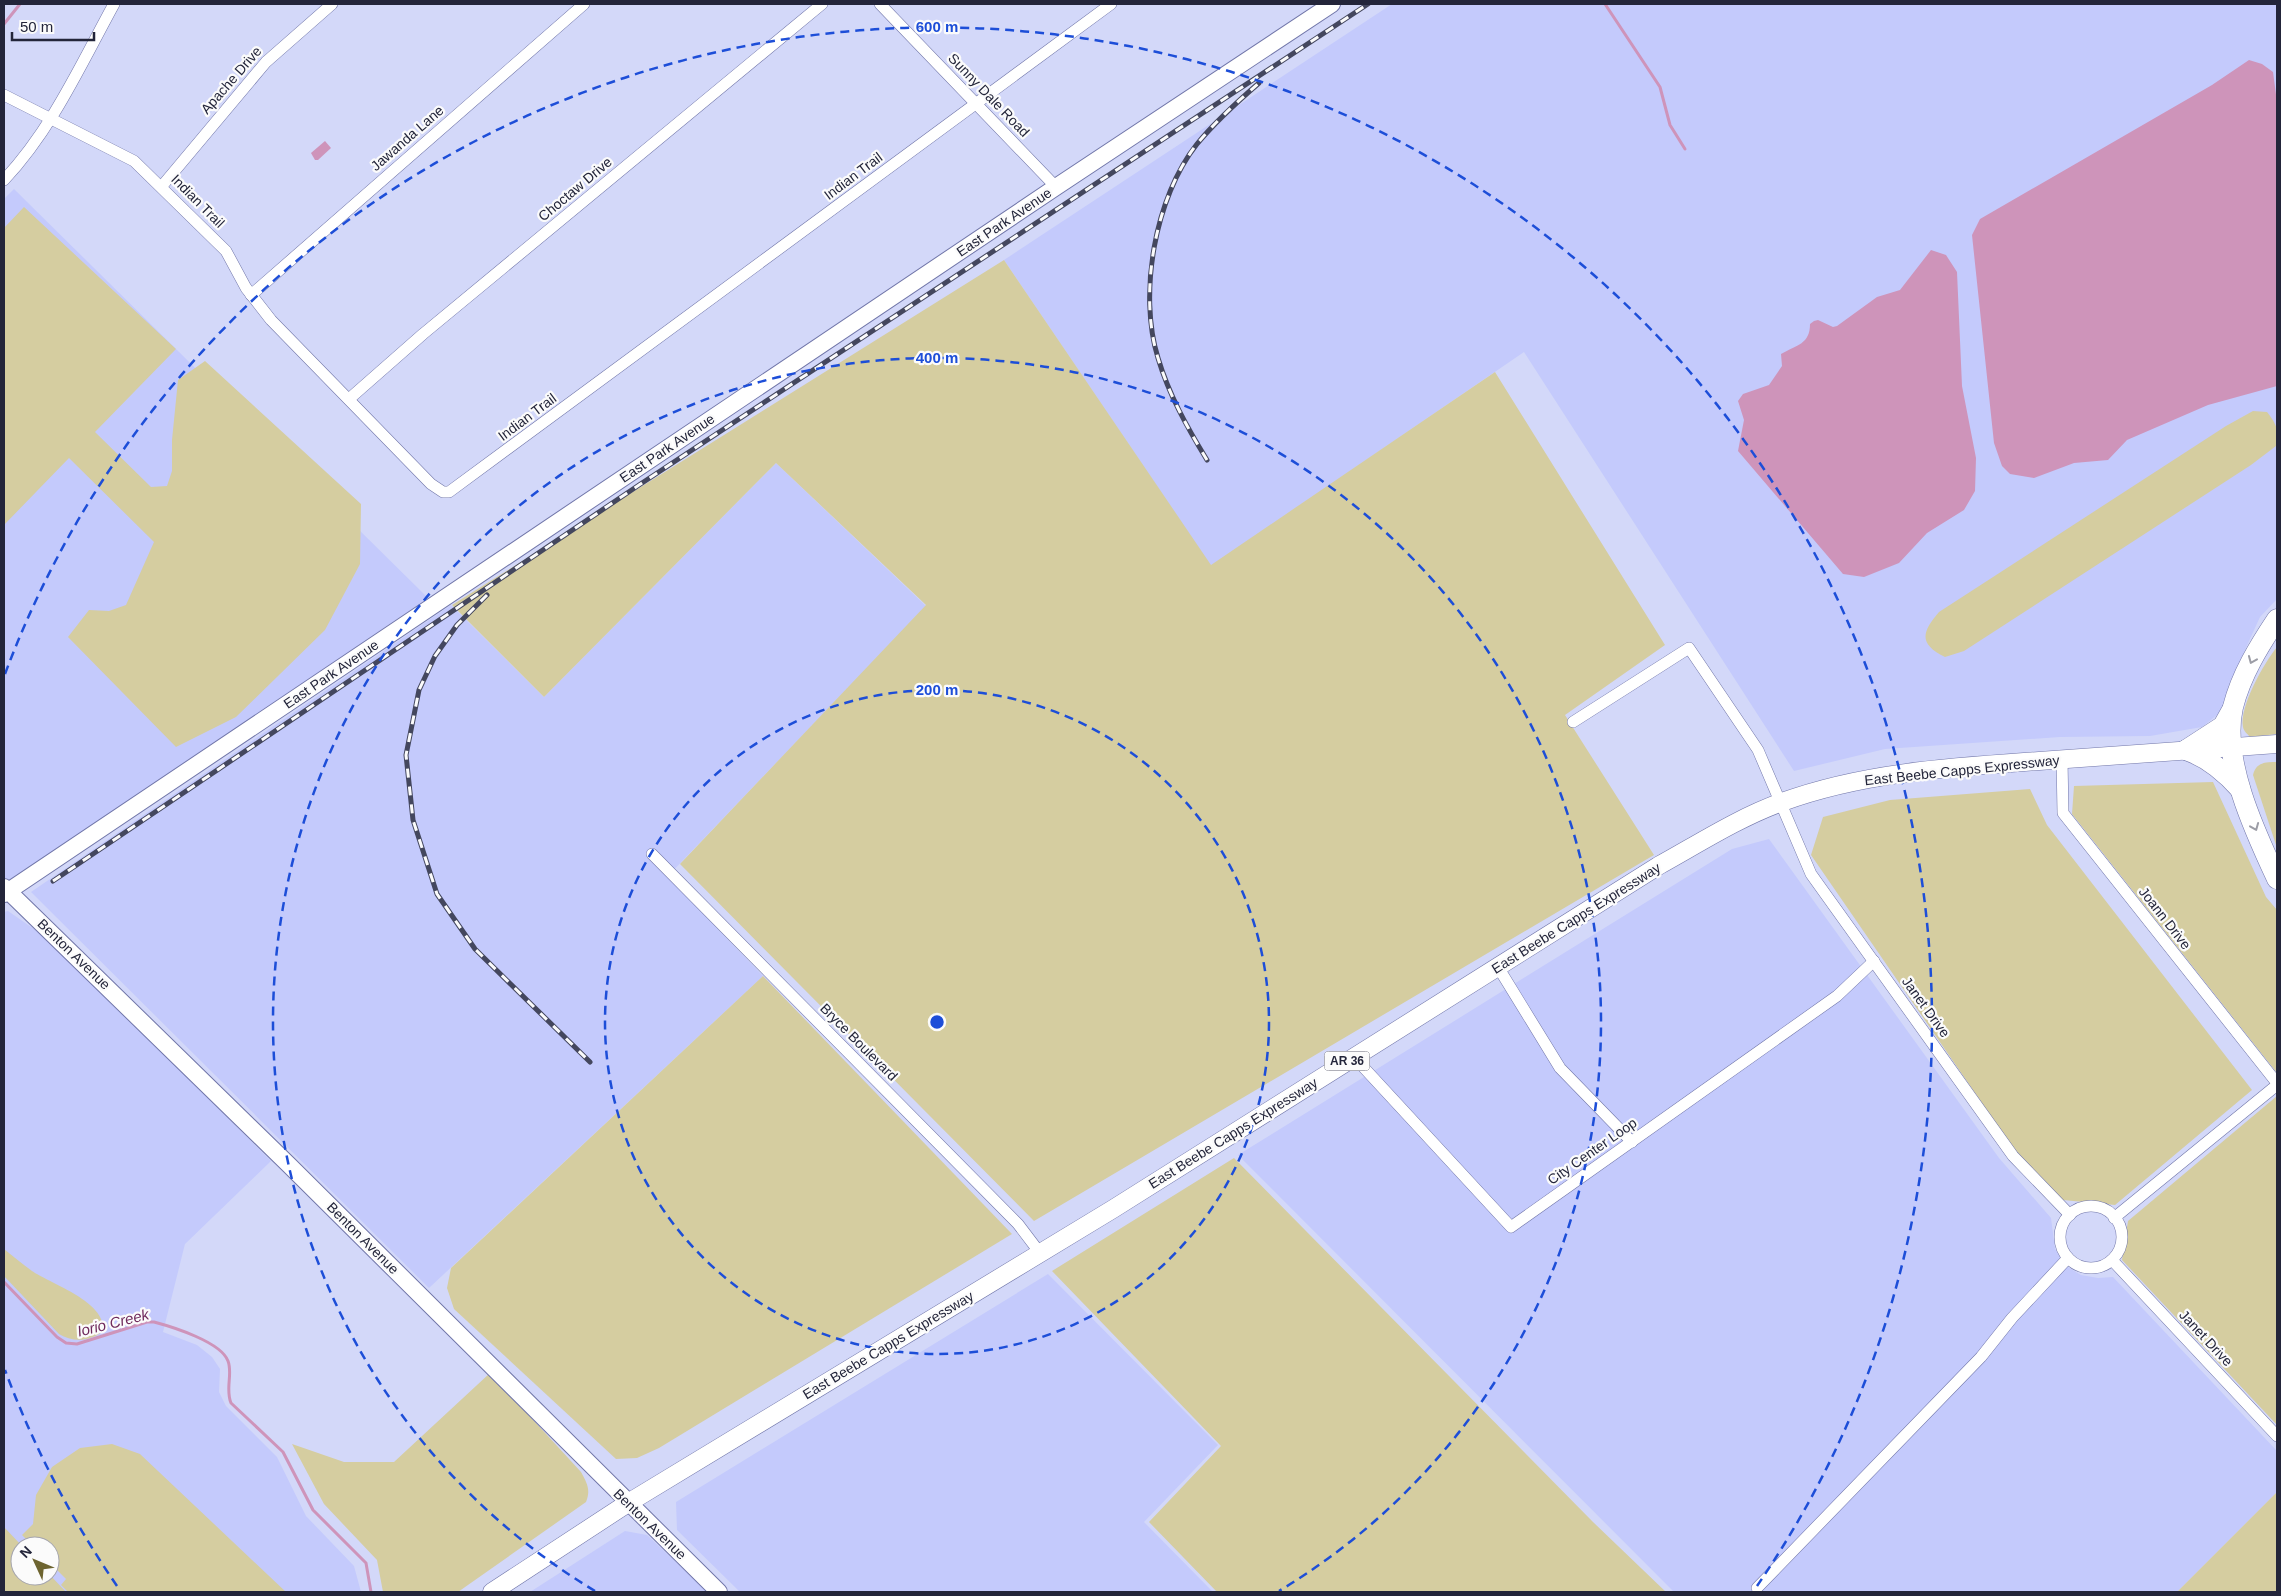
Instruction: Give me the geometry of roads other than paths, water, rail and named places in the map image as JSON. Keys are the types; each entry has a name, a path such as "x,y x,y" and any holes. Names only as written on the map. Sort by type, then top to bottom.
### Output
{"highway":[{"path":"2186,750 2223,726 2233,708 2254,654 2277,618"},
{"path":"2233,708 2230,747 2242,791 2277,879"},
{"path":"2186,750 2200,755 2222,770 2242,791"}],"main road":[{"name":"East Beebe Capps Expressway","path":"492,1592 628,1503 1040,1253 1666,862 1716,833 1780,803 1816,791 1879,776 2062,759 2277,744"}],"street":[{"path":"4,180 51,120 114,4"},
{"name":"Apache Drive","path":"162,186 266,62 332,4"},
{"name":"Jawanda Lane","path":"251,295 584,4"},
{"name":"Choctaw Drive","path":"349,399 424,334 822,4"},
{"name":"Sunny Dale Road","path":"880,4 1056,187"},
{"name":"Indian Trail","path":"4,95 51,120 125,154 162,186 226,251 251,295 271,320 431,484 444,492 449,492 1111,4"},
{"name":"East Park Avenue","path":"5,891 1332,4"},
{"name":"Janet Drive","path":"1572,722 1689,648 1758,750 1811,874 2014,1156 2070,1215"},
{"name":"Joann Drive","path":"2062,759 2062,813 2277,1084 2114,1218"},
{"name":"Bryce Boulevard","path":"652,854 1018,1224 1040,1253"},
{"name":"Benton Avenue","path":"5,891 289,1165 628,1503 720,1592"},
{"name":"City Center Loop","path":"1354,1057 1511,1227 1837,996 1874,961"},
{"path":"1498,967 1560,1068 1632,1142"},
{"path":"2085,1207 2095,1207 2104,1210 2114,1218 2121,1232 2121,1242 2112,1260 2104,1266 2082,1268 2068,1258 2060,1246 2059,1235 2062,1225 2070,1215 2085,1207"},
{"path":"1757,1588 1981,1357 2012,1318 2068,1258"},
{"name":"Janet Drive","path":"2112,1260 2277,1436"}],"waterway":[{"path":"4,24 20,4"},
{"path":"1605,4 1660,87 1670,125 1685,149"},
{"name":"Iorio Creek","path":"4,1282 57,1337 66,1343 77,1344 147,1322 154,1322 196,1336 224,1354 230,1371 229,1398 231,1403 283,1452 313,1510 366,1563 371,1592"}],"railway":[{"path":"53,881 639,485 1368,4"},
{"path":"1207,460 1179,411 1167,385 1158,358 1152,333 1150,276 1161,218 1170,191 1182,166 1211,128 1259,83"},
{"path":"487,595 457,625 435,656 419,690 406,755 413,820 437,894 475,949 590,1062"}]}
